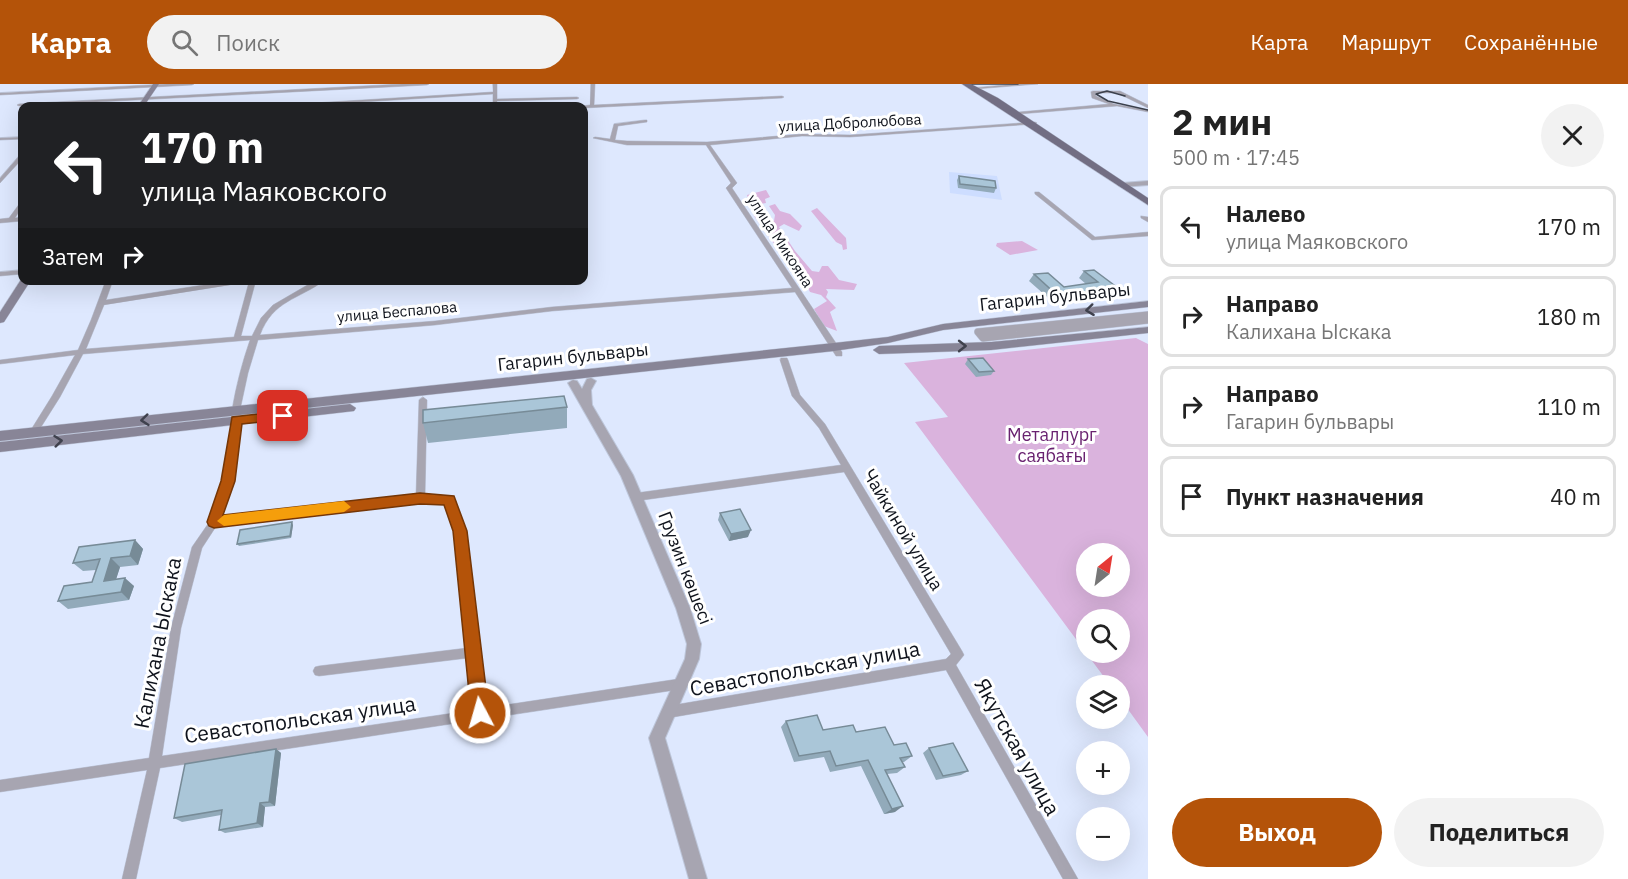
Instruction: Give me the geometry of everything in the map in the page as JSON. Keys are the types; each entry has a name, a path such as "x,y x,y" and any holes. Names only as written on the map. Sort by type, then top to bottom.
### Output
{"main road":[{"path":"144,102 156,85"},
{"path":"974,86 1019,113 1148,200"},
{"path":"974,86 1033,123"},
{"path":"0,320 23,285"},
{"name":"Гагарин бульвары","path":"0,436 423,400 571,380 591,381 784,360 898,339 933,330 1148,304"},
{"path":"933,330 940,346"},
{"name":"Гагарин бульвары","path":"0,447 236,416 836,351 992,346 1148,330"}],"street":[{"path":"0,94 192,84"},
{"path":"390,84 393,102"},
{"path":"67,102 285,87 427,84"},
{"path":"495,84 494,100 577,98"},
{"path":"592,106 593,84"},
{"path":"974,86 1036,84"},
{"path":"1102,84 1148,107"},
{"path":"280,102 285,87"},
{"path":"1118,92 1098,90 1092,95 1117,105 1148,111"},
{"path":"344,102 495,93"},
{"path":"588,106 782,97"},
{"path":"1019,113 1117,105"},
{"path":"612,140 616,125 645,121"},
{"name":"улица Добролюбова","path":"595,138 707,144 802,135 850,136 1033,123"},
{"path":"0,139 18,138"},
{"name":"улица Микояна","path":"707,144 734,183 729,188 836,351"},
{"path":"0,181 18,161"},
{"path":"1125,185 1148,183"},
{"path":"1037,193 1094,239 1148,234"},
{"path":"11,219 18,209"},
{"path":"0,220 18,219"},
{"path":"0,274 18,272"},
{"path":"33,433 54,402 102,303 108,285"},
{"path":"180,285 180,291"},
{"path":"102,303 220,285"},
{"path":"237,339 252,285"},
{"name":"Калихана Ыскака","path":"129,879 154,761 176,628 197,547 214,522 228,481 241,379 263,318 271,310 314,285"},
{"name":"улица Беспалова","path":"0,362 79,352 435,323 552,309 796,290"},
{"path":"1148,315 978,332 983,338 1148,320"},
{"path":"1060,324 1066,329"},
{"name":"Чайкиной улица","path":"784,360 796,396 812,412 958,656 949,664"},
{"name":"Грузин көшесі","path":"571,380 627,475 683,608 694,644 692,659 678,685 657,738 698,879"},
{"path":"588,408 586,390 591,381"},
{"path":"420,498 423,400"},
{"path":"636,497 846,468"},
{"path":"214,522 420,498 449,500 460,531 480,713"},
{"path":"320,671 473,652"},
{"name":"Севастопольская улица","path":"668,712 949,664"},
{"name":"Якутская улица","path":"949,664 1071,879"},
{"name":"Севастопольская улица","path":"0,786 154,761 678,685"}],"shaded area":[{"path":"949,172 997,176 1002,200 950,193"}],"green space":[{"path":"766,190 770,197 765,199 766,203 756,205 768,219 774,221 775,215 769,206 775,204 780,211 790,214 802,226 799,231 784,224 779,227 812,271 819,272 822,266 828,266 839,280 857,284 854,290 826,289 828,292 826,297 836,308 830,312 837,331 824,326 814,309 827,301 821,295 810,292 802,276 780,252 754,216 747,195"},
{"path":"817,208 846,238 847,249 843,250 842,245 836,242 811,211"},
{"path":"1022,241 1038,250 1010,255 996,246 997,243"},
{"name":"Металлург саябағы","path":"1136,338 1148,344 1148,737 1130,712 1130,675 1103,675 1094,663 1130,663 1130,609 1076,609 1076,639 915,422 948,417 904,363"}],"building":[{"path":"959,176 995,181 996,188 960,184"},
{"path":"1094,270 1118,288 1058,296 1034,274 1048,273 1064,287 1098,282 1084,271"},
{"path":"983,358 994,371 979,372 968,359"},
{"path":"564,396 567,407 423,423 423,410"},
{"path":"740,509 751,530 731,534 720,513"},
{"path":"292,522 290,536 237,544 240,530"},
{"path":"135,540 130,556 111,558 104,581 125,578 121,592 58,601 64,586 92,582 100,559 73,563 79,547"},
{"path":"817,715 823,730 853,725 856,732 885,727 894,745 906,743 912,756 900,758 905,767 885,770 903,806 892,809 868,760 836,766 830,751 799,756 786,721"},
{"path":"953,743 968,771 943,776 929,748"},
{"path":"276,749 269,802 260,803 257,823 219,830 222,810 174,818 185,764"}],"tram line":[{"path":"972,84 1018,84"},
{"path":"1125,96 1107,91 1096,94 1108,101 1148,110"}],"slow traffic":[{"path":"224,521 344,507"}],"route":[{"path":"283,416 237,421 228,481 214,522 420,498 449,500 460,531 480,713"}]}
